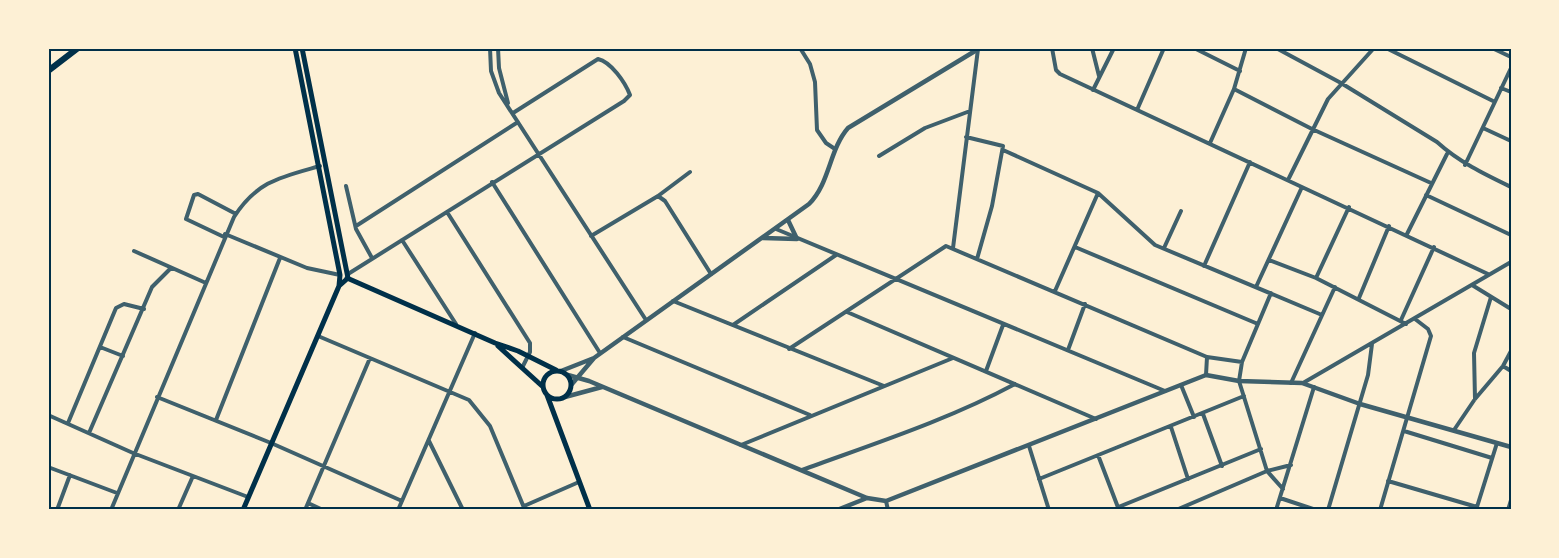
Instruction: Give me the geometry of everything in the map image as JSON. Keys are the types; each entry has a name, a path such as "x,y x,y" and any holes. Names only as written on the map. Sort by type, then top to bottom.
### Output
{"highway":[{"path":"48,70 78,48"}],"main road":[{"path":"295,48 348,276"},
{"path":"302,48 340,275 339,286"},
{"path":"340,275 348,276 495,343 528,355 568,375 572,384 565,397 556,399 548,395"},
{"path":"243,510 339,286 348,276"},
{"path":"495,343 523,366 548,395 590,510"},
{"path":"543,387 544,378 558,370"}],"street":[{"path":"490,48 489,57 495,83 646,320"},
{"path":"498,48 499,68 508,104"},
{"path":"800,48 810,64 815,81 817,130 826,143 835,149"},
{"path":"1052,48 1057,71 1093,90 1407,234 1488,274"},
{"path":"1092,48 1100,76"},
{"path":"1093,90 1114,48"},
{"path":"1137,110 1164,48"},
{"path":"1194,48 1240,71"},
{"path":"1210,143 1240,71 1246,48"},
{"path":"1276,48 1341,83 1437,142 1447,154 1465,165 1511,187"},
{"path":"1288,180 1328,99 1374,48"},
{"path":"1386,48 1493,101"},
{"path":"1492,48 1511,57"},
{"path":"572,384 600,353 776,229 815,198 842,134 855,123 979,49"},
{"path":"953,248 979,49"},
{"path":"348,276 372,258 627,99 630,94 623,82 603,60 598,59 513,113"},
{"path":"1465,165 1493,101 1511,68"},
{"path":"1501,88 1511,92"},
{"path":"1233,89 1312,129 1431,183"},
{"path":"879,156 925,128 970,111"},
{"path":"356,226 518,122"},
{"path":"1483,128 1511,141"},
{"path":"966,136 1003,146 992,206 977,259"},
{"path":"1003,150 1098,194 1146,238 1164,248 1322,315"},
{"path":"1407,234 1447,154"},
{"path":"1204,266 1250,162"},
{"path":"111,510 133,453 236,214 244,202 265,183 321,166"},
{"path":"591,236 658,196 690,172"},
{"path":"492,182 600,353"},
{"path":"346,186 356,226 372,258"},
{"path":"1256,287 1302,186"},
{"path":"236,214 198,194 194,195 186,219 280,258 340,275"},
{"path":"1055,291 1098,194"},
{"path":"1426,195 1511,236"},
{"path":"658,196 665,201 711,274"},
{"path":"1316,278 1349,207"},
{"path":"1164,248 1181,211"},
{"path":"447,212 530,343 523,366"},
{"path":"788,220 797,239"},
{"path":"1359,298 1389,226"},
{"path":"776,229 1165,391"},
{"path":"763,238 797,239"},
{"path":"402,240 456,324"},
{"path":"789,349 946,246 1207,357 1242,362"},
{"path":"1075,247 1258,324"},
{"path":"1401,320 1434,247"},
{"path":"135,251 206,283"},
{"path":"732,326 836,255"},
{"path":"216,420 280,258"},
{"path":"1269,260 1359,298 1406,324"},
{"path":"1302,383 1511,262"},
{"path":"89,433 152,287 171,268"},
{"path":"1472,285 1511,309"},
{"path":"1291,383 1335,287"},
{"path":"1271,292 1242,362 1239,381 1267,471 1283,489"},
{"path":"1475,399 1474,352 1491,297"},
{"path":"673,301 884,386"},
{"path":"68,423 119,305 124,303 144,309"},
{"path":"1068,350 1085,304"},
{"path":"846,311 1096,419"},
{"path":"1380,510 1431,336 1428,329 1415,319"},
{"path":"986,371 1003,325"},
{"path":"398,510 475,333"},
{"path":"317,336 450,390 468,400 490,426 524,508 579,482"},
{"path":"623,337 811,415"},
{"path":"1328,510 1360,404 1372,344"},
{"path":"100,346 123,356"},
{"path":"1454,430 1475,399 1503,366 1511,351"},
{"path":"1206,375 1207,357"},
{"path":"305,510 370,358"},
{"path":"558,370 594,358"},
{"path":"740,445 954,358"},
{"path":"1503,366 1511,371"},
{"path":"568,375 578,377 867,498 886,501 1206,375 1239,381 1302,383 1360,404 1511,447"},
{"path":"802,470 884,440 1015,384"},
{"path":"1181,385 1194,417"},
{"path":"565,397 602,387"},
{"path":"1276,510 1314,387"},
{"path":"1039,478 1244,396"},
{"path":"157,397 271,443 402,501"},
{"path":"1203,414 1222,466"},
{"path":"48,415 133,453 248,497"},
{"path":"1171,427 1188,479"},
{"path":"1404,431 1492,458"},
{"path":"429,441 462,509"},
{"path":"1388,481 1477,509 1497,443"},
{"path":"1029,446 1049,510"},
{"path":"1111,510 1261,449"},
{"path":"1098,454 1118,509"},
{"path":"1176,510 1267,471 1291,465"},
{"path":"48,467 117,493"},
{"path":"57,510 69,475"},
{"path":"178,510 193,476"},
{"path":"837,510 867,498"},
{"path":"1280,498 1316,510"},
{"path":"1508,510 1511,500"},
{"path":"886,501 888,510"},
{"path":"308,503 323,510"}]}
